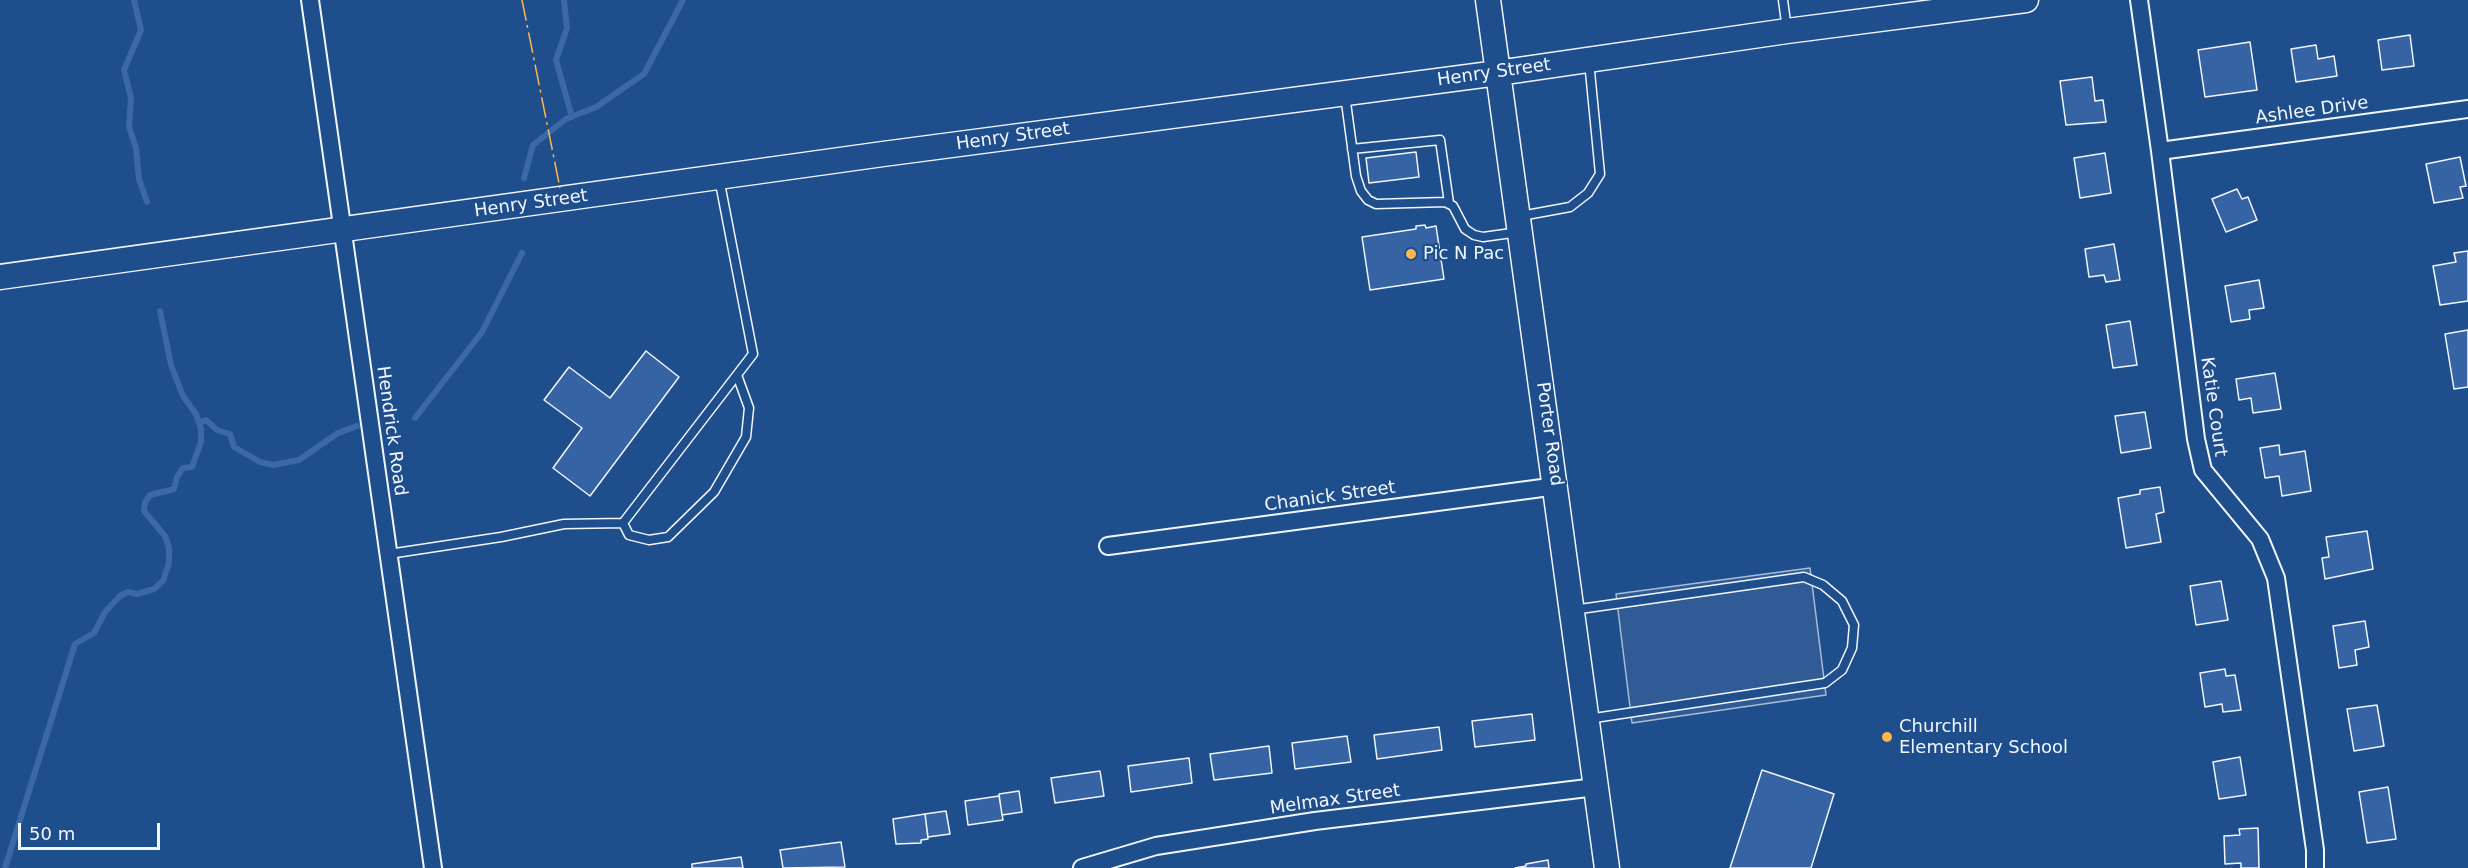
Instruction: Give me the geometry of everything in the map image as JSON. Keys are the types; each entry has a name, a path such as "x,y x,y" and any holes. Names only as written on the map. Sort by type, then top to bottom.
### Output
{"street":[{"name":"Hendrick Road","path":"310,0 434,868"},
{"name":"Porter Road","path":"1488,0 1557,486 1607,868"},
{"name":"Henry Street","path":"0,277 2026,0"},
{"name":"Katie Court","path":"2139,0 2196,439 2203,470 2260,539 2276,578 2315,850 2315,868"},
{"name":"Ashlee Drive","path":"2160,151 2468,109"},
{"name":"Chanick Street","path":"1108,546 1557,486"},
{"name":"Melmax Street","path":"1082,868 1156,846 1304,822 1596,787"}],"lane":[{"path":"1783,0 1787,31"},
{"path":"1352,149 1440,140 1449,203 1465,229 1474,235 1484,237 1570,207 1588,193 1600,174 1589,60"},
{"path":"1345,93 1356,176 1361,191 1368,200 1376,204 1434,201 1449,203"},
{"path":"623,523 753,354 719,177"},
{"path":"623,523 629,535 650,540 668,537 714,492 746,437 749,408 737,375"},
{"path":"389,554 564,525 623,523"},
{"path":"1573,610 1804,577 1823,585 1842,601 1854,625 1852,648 1842,670 1825,683 1587,719"}],"shaded area":[{"path":"1810,568 1826,695 1632,723 1616,594"}],"building":[{"path":"2410,35 2414,66 2382,70 2378,40"},
{"path":"2250,42 2257,90 2205,97 2198,50"},
{"path":"2316,45 2318,59 2334,56 2337,76 2296,82 2291,49"},
{"path":"2092,77 2095,101 2103,100 2106,122 2066,125 2060,81"},
{"path":"1416,152 1419,177 1369,183 1366,158"},
{"path":"2105,153 2111,193 2080,198 2074,158"},
{"path":"2460,157 2466,186 2460,187 2463,198 2434,203 2426,164"},
{"path":"2237,189 2242,199 2248,197 2257,220 2226,232 2212,199"},
{"path":"1425,225 1426,228 1436,226 1444,279 1370,290 1362,237 1416,229 1416,226"},
{"path":"2114,244 2120,280 2106,282 2104,275 2089,277 2085,249"},
{"path":"2468,251 2468,301 2440,305 2433,266 2456,262 2454,253"},
{"path":"2259,280 2264,308 2249,310 2250,319 2231,322 2225,286"},
{"path":"2130,321 2137,365 2113,368 2106,325"},
{"path":"2468,330 2468,387 2454,389 2445,334"},
{"path":"646,351 679,377 590,496 553,468 582,428 544,400 569,367 610,398"},
{"path":"2275,373 2281,409 2253,413 2251,398 2239,400 2236,379"},
{"path":"2145,412 2151,448 2121,453 2115,416"},
{"path":"2279,445 2280,455 2305,451 2311,491 2282,496 2279,476 2265,478 2260,448"},
{"path":"2160,487 2164,512 2156,514 2161,542 2126,548 2118,498 2140,494 2140,490"},
{"path":"2367,531 2373,569 2325,579 2322,558 2329,557 2326,537"},
{"path":"2221,581 2228,620 2196,625 2190,586"},
{"path":"2365,621 2369,647 2355,650 2357,665 2339,668 2333,626"},
{"path":"2225,669 2226,676 2235,675 2241,710 2223,712 2222,704 2205,707 2200,673"},
{"path":"2377,705 2384,746 2354,751 2347,709"},
{"path":"1532,714 1535,740 1475,747 1472,721"},
{"path":"1439,727 1442,750 1377,759 1374,735"},
{"path":"1347,736 1351,762 1295,769 1292,743"},
{"path":"1269,746 1272,773 1214,780 1210,754"},
{"path":"2240,757 2246,795 2219,799 2213,762"},
{"path":"1189,758 1192,783 1131,792 1128,766"},
{"path":"1762,770 1834,794 1811,868 1730,868"},
{"path":"1100,771 1104,796 1055,803 1051,778"},
{"path":"2388,787 2396,839 2367,843 2359,792"},
{"path":"1019,791 1022,812 1002,815 999,794"},
{"path":"999,796 1003,820 968,825 965,801"},
{"path":"946,811 950,834 928,837 925,814"},
{"path":"925,814 928,839 921,840 921,843 896,844 893,819"},
{"path":"2258,828 2259,868 2241,868 2241,863 2225,864 2224,836 2240,835 2239,829"},
{"path":"841,842 845,867 783,868 780,850"},
{"path":"741,857 743,868 692,868 692,864"},
{"path":"1548,860 1549,868 1515,868 1526,866 1526,864"}],"waterway":[{"path":"134,0 141,30 124,70 131,98 129,127 136,148 139,179 147,202"},
{"path":"564,0 567,28 556,60 572,117"},
{"path":"524,178 533,145 566,119 596,107 644,74 683,0"},
{"path":"415,418 482,332 522,253"},
{"path":"5,868 75,644 94,633 105,612 120,596 128,592 137,594 154,589 163,581 169,563 169,548 165,536 144,511 145,502 150,495 174,489 177,477 183,468 192,467 201,442 201,429 196,414 183,396 171,365 160,311"},
{"path":"199,423 206,420 217,430 230,434 234,447 260,462 273,465 299,460 338,433 357,426"}],"power":[{"path":"522,0 560,188"}],"place":[{"name":"Pic N Pac","path":"1411,254"},
{"name":"Churchill Elementary School","path":"1887,737"}]}
